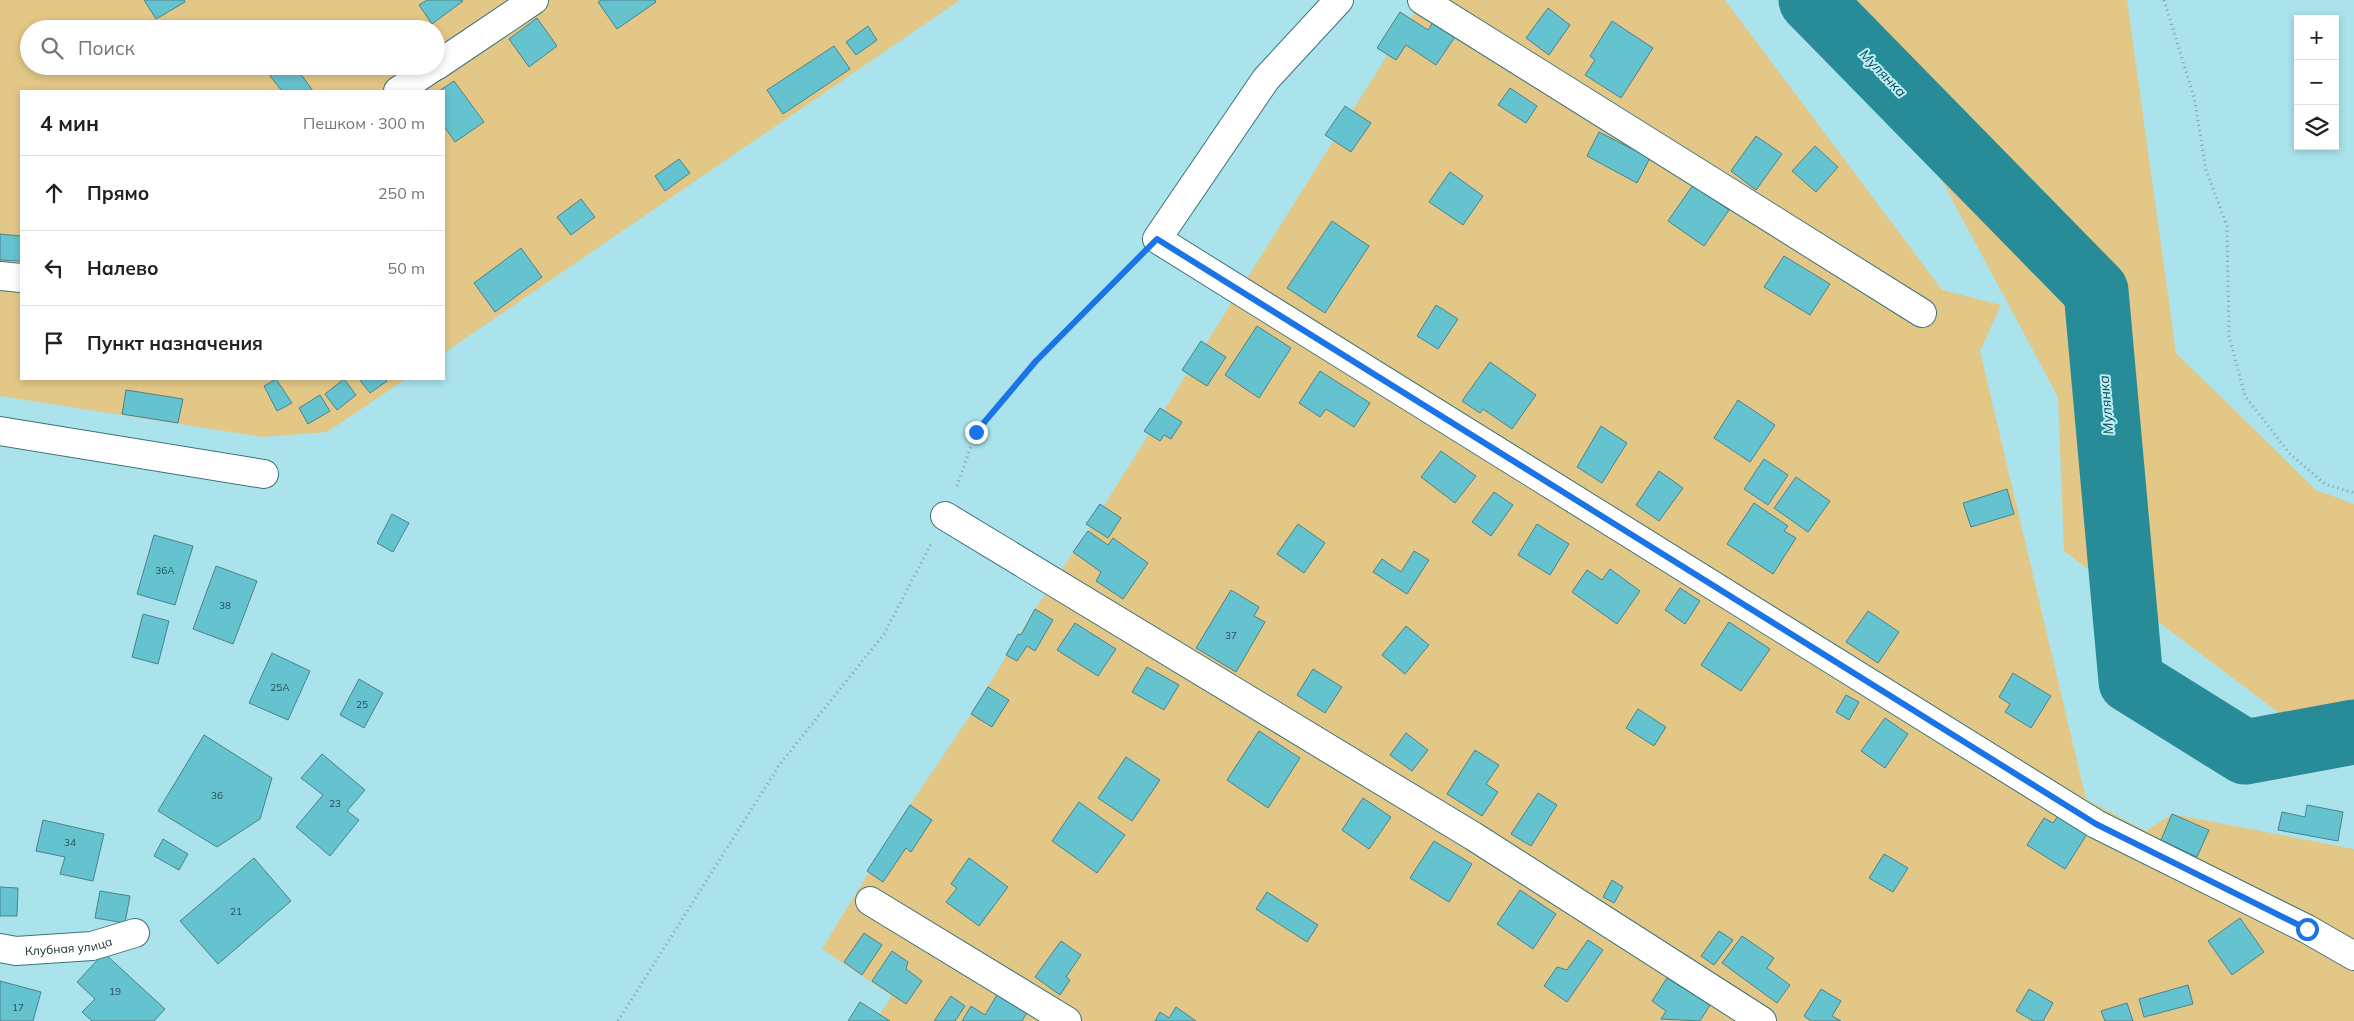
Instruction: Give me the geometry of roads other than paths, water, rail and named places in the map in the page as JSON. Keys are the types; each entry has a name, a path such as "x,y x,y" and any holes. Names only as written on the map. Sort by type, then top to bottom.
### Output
{"street":[{"path":"1339,0 1266,79 1157,239 2096,824 2307,929 2354,956"},
{"path":"1422,0 1922,313"},
{"path":"445,59 521,4"},
{"path":"400,90 422,75"},
{"path":"0,276 20,278"},
{"path":"0,431 264,474"},
{"path":"946,516 1473,836 1762,1021"},
{"path":"870,901 1067,1021"},
{"name":"Клубная улица","path":"0,948 16,951 92,946 135,933"}],"waterway":[{"name":"Мулянка","path":"1811,0 2096,291 2131,681 2245,752 2354,732"}]}
